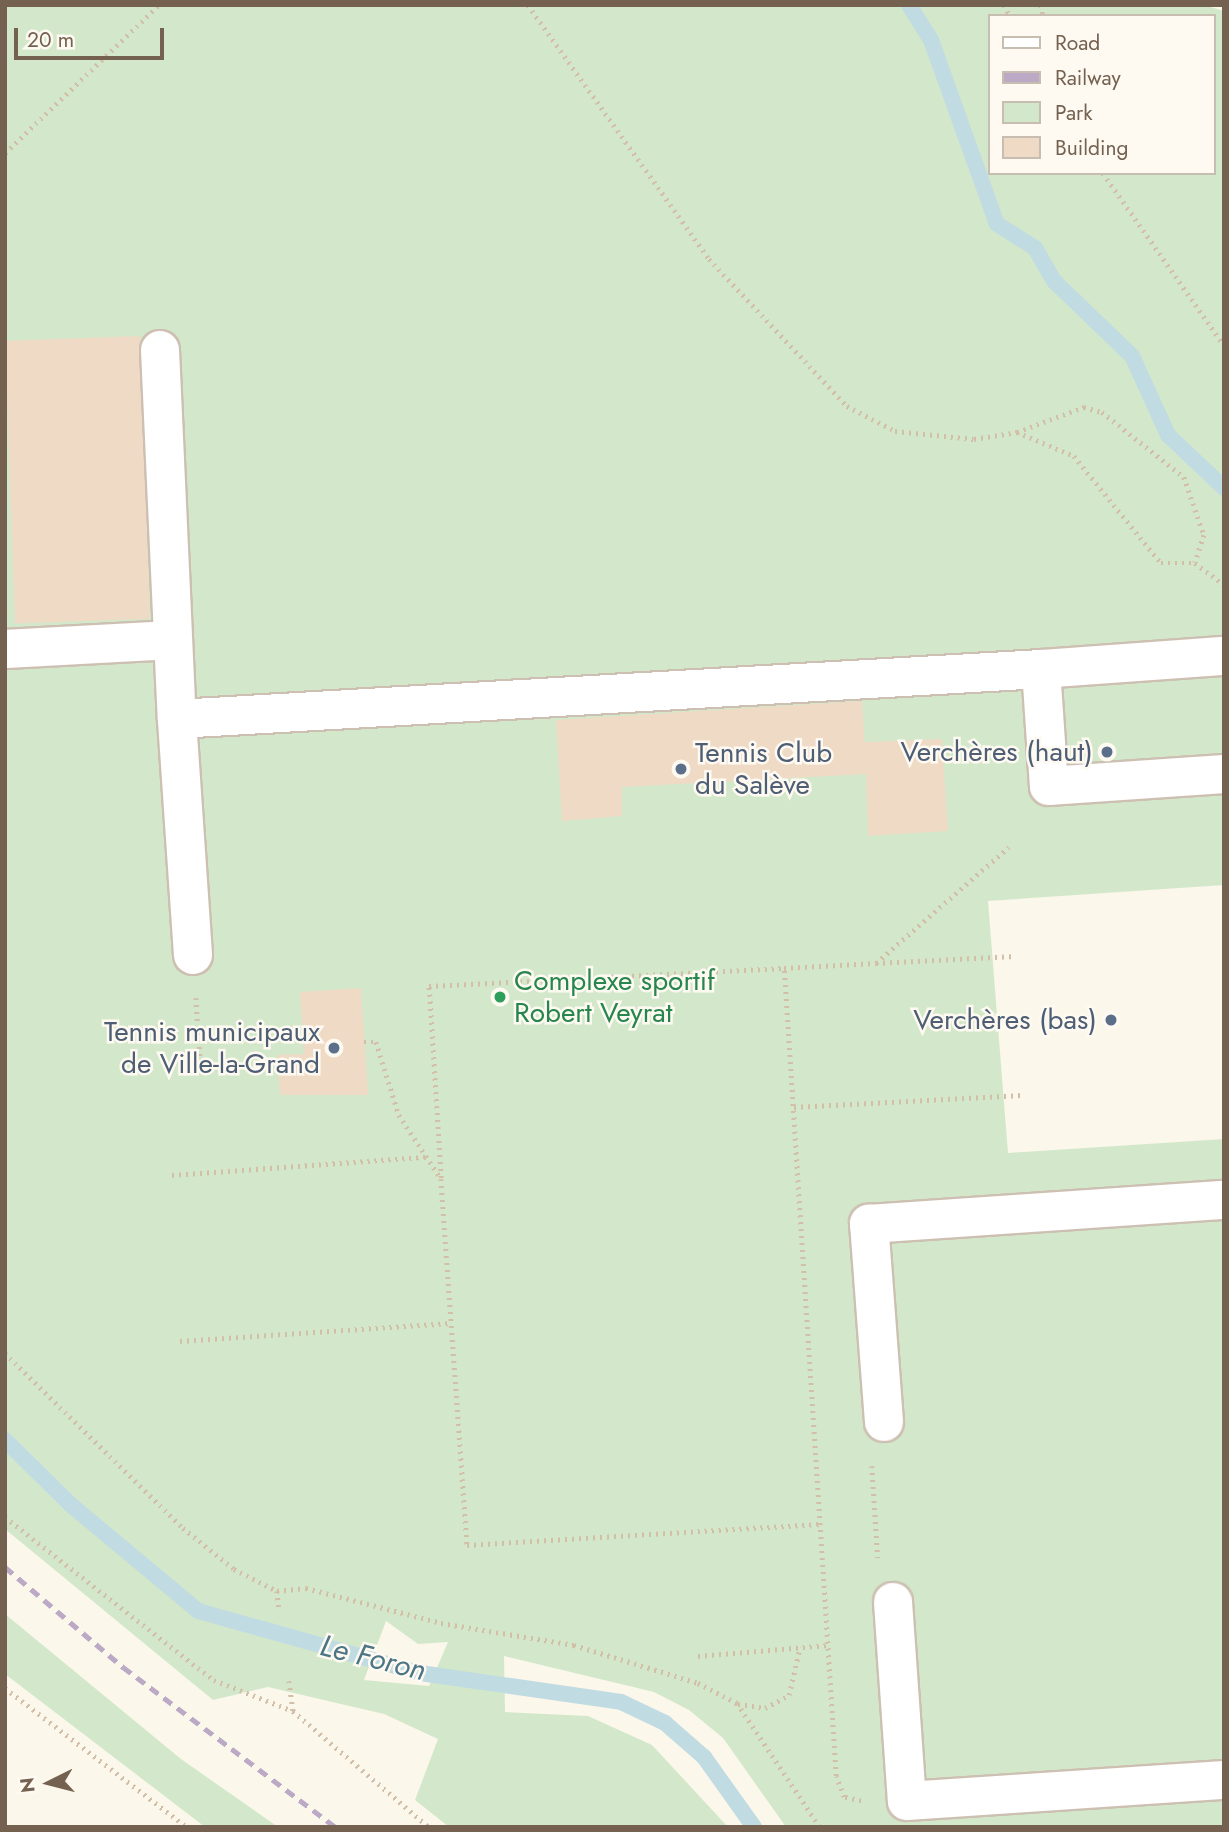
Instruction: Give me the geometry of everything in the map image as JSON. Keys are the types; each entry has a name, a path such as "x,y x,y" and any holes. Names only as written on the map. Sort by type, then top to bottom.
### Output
{"lane":[{"path":"160,350 176,621 172,640 193,955"},
{"path":"5,649 172,640"},
{"path":"177,719 1224,656"},
{"path":"1041,669 1049,786 1224,774"},
{"path":"884,1422 869,1224 1224,1200"},
{"path":"893,1602 906,1801 1224,1780"}],"path":[{"path":"5,153 159,5"},
{"path":"528,5 701,248 846,406 869,422 927,438 1017,432 1084,407 1102,412 1184,477 1204,535 1195,563"},
{"path":"1104,175 1224,345"},
{"path":"1017,432 1074,456 1161,563 1195,563 1224,584"},
{"path":"193,955 201,1069"},
{"path":"876,963 1015,956"},
{"path":"784,968 429,986 441,1179 467,1545 820,1524"},
{"path":"364,1042 376,1042 399,1115 441,1179"},
{"path":"794,1107 1024,1096"},
{"path":"172,1175 427,1157"},
{"path":"180,1340 451,1323"},
{"path":"5,1353 183,1528 234,1569 277,1591 306,1588 440,1623 608,1653 661,1667 737,1703 765,1708 789,1695 800,1647"},
{"path":"884,1422 869,1424 881,1602 893,1602"},
{"path":"5,1517 215,1680 293,1711 429,1827"},
{"path":"277,1591 279,1607"},
{"path":"698,1656 828,1645"},
{"path":"289,1681 293,1711"},
{"path":"5,1688 187,1827"},
{"path":"737,1703 820,1827"}],"green space":[{"path":"5,5 1204,5 1224,11 1224,885 988,901 1008,1153 1224,1139 1224,1827 786,1827 723,1738 689,1710 654,1692 504,1656 505,1712 588,1716 652,1745 728,1827 449,1827 415,1800 438,1739 384,1714 268,1687 213,1700 5,1529","holes":["386,1621 418,1644 448,1642 429,1686 364,1680"]},
{"path":"5,1614 181,1759 278,1827 205,1827 5,1674"}],"building":[{"path":"140,336 150,619 15,624 5,341"},
{"name":"Tennis Club du Salève","path":"862,701 865,742 942,739 948,831 868,836 866,774 622,787 622,816 562,821 556,720"},
{"name":"Tennis municipaux de Ville-la-Grand","path":"361,988 368,1095 280,1095 277,1055 304,1054 300,992"}],"waterway":[{"path":"909,5 931,40 997,224 1035,248 1054,281 1132,356 1168,435 1224,488"},
{"name":"Le Foron","path":"5,1440 71,1505 198,1611 420,1673 621,1702 665,1723 704,1757 754,1827"}],"railway":[{"path":"5,1567 123,1667 335,1827"}],"place":[{"name":"Verchères (haut)","path":"1107,752"},
{"name":"Tennis Club du Salève","path":"681,769"},
{"name":"Complexe sportif Robert Veyrat","path":"500,997"},
{"name":"Verchères (bas)","path":"1111,1020"},
{"name":"Tennis municipaux de Ville-la-Grand","path":"334,1048"}]}
